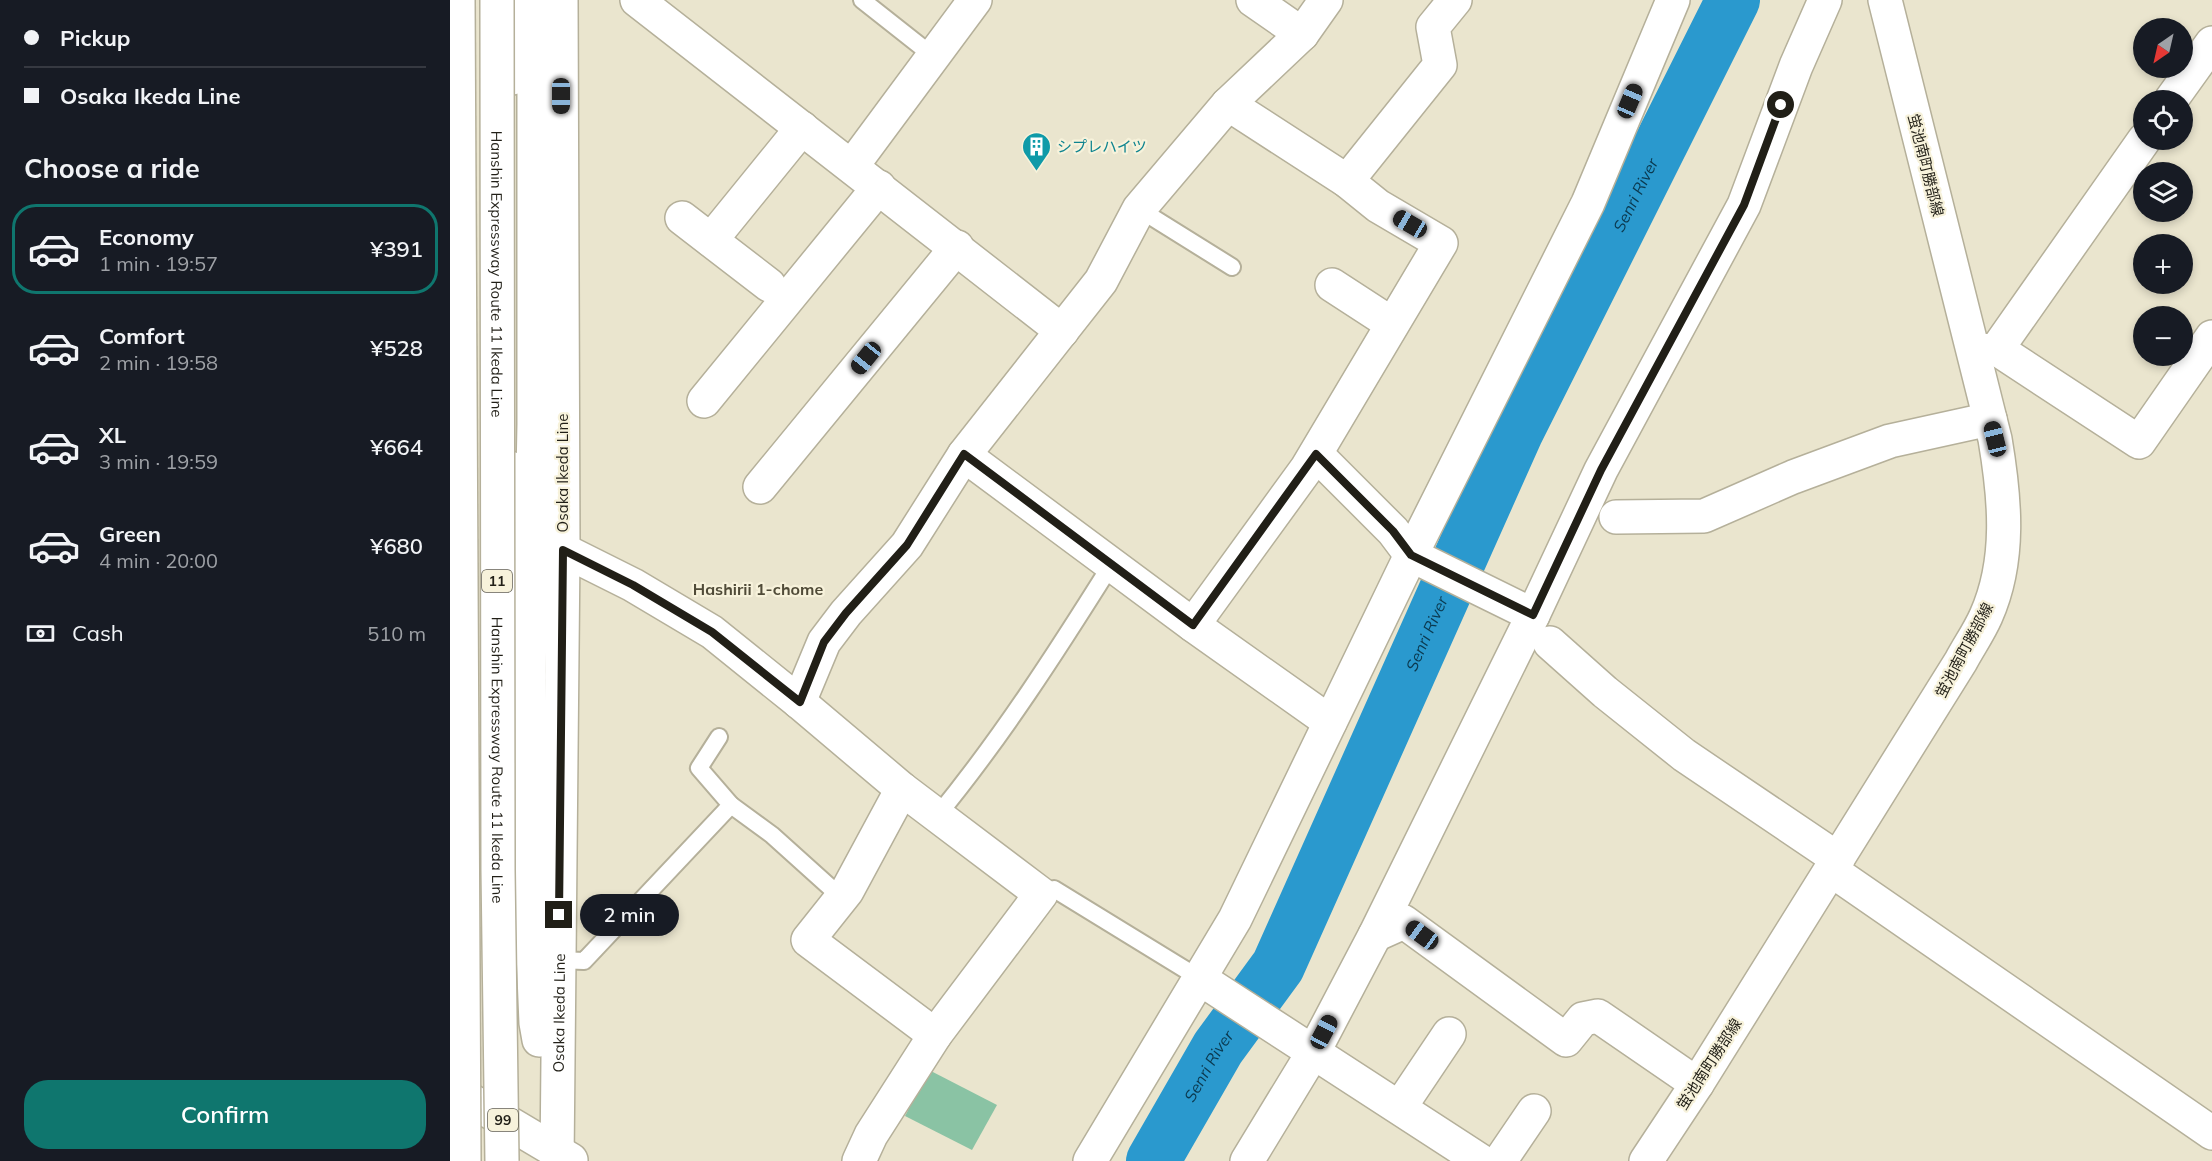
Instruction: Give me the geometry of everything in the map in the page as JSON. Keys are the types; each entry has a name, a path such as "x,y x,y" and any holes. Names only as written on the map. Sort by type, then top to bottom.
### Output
{"main road":[{"path":"458,0 464,1161"},
{"name":"Hanshin Expressway Route 11 Ikeda Line","path":"497,0 498,846 502,1161"},
{"path":"450,1071 475,1066 495,1054 510,1037 519,1017 524,990 529,857 529,677 506,427 513,35 524,0"},
{"name":"11","path":"529,677 534,424 534,0"},
{"name":"Osaka Ikeda Line","path":"561,0 563,550 558,960 562,1158"},
{"path":"637,0 1062,331"},
{"path":"852,166 975,0"},
{"path":"800,702 824,642 846,613 907,545 964,454 1101,281 1139,209 1228,104 1302,34 1326,0"},
{"path":"1347,181 1440,65 1433,27 1455,0"},
{"path":"1090,1161 1235,919 1411,555 1588,203 1672,0"},
{"path":"1247,1161 1314,1051 1375,935 1533,615 1601,470 1744,205 1796,66 1825,0"},
{"name":"蛍池南町勝部線","path":"1646,1161 1835,865 1961,661 1986,616 2003,552 2003,483 1990,419 1985,351 1885,0"},
{"path":"1262,2 1302,34"},
{"path":"2178,90 2212,43"},
{"path":"1193,625 1316,454 1441,243 1378,206 1347,181 1228,104"},
{"path":"711,240 802,128"},
{"path":"2136,150 1985,351 2139,442 2212,337"},
{"path":"704,401 879,187"},
{"path":"682,218 769,285"},
{"path":"759,487 957,248"},
{"path":"1332,285 1392,324"},
{"path":"1616,517 1704,516 1793,477 1890,441 1990,419"},
{"path":"964,454 1111,565 1330,722"},
{"path":"1316,454 1393,531 1411,555 1533,615"},
{"path":"563,550 633,585 712,632 800,702 902,789 1041,894 935,1035 871,1135 859,1161"},
{"path":"1550,643 1605,692 1684,755 2212,1133"},
{"path":"902,789 842,898 808,940 935,1035"},
{"path":"489,1161 562,1158 536,1023 529,857"},
{"path":"1375,935 1404,922 1566,1040 1583,1019 1598,1016 1697,1084"},
{"path":"1199,978 1481,1161"},
{"path":"1400,1107 1449,1034"},
{"name":"99","path":"450,1088 562,1158"},
{"path":"1500,1161 1534,1111"}],"lane":[{"path":"862,0 933,56"},
{"path":"1139,209 1232,267"},
{"path":"937,816 1052,661 1111,565"},
{"path":"719,737 699,768 731,805 772,835 842,898"},
{"path":"558,960 584,961 731,805"},
{"path":"1041,894 1054,889 1199,978"}],"green space":[{"path":"929,1070 997,1105 972,1150 905,1116"}],"waterway":[{"name":"Senri River","path":"1153,1161 1218,1048 1278,966 1516,433 1733,0"}],"place":[{"name":"シプレハイツ","path":"1036,172"}],"district":[{"name":"Hashirii 1-chome","path":"758,589"}],"route":[{"path":"559,915 563,550 633,585 712,632 800,702 824,642 846,613 907,545 964,454 1193,625 1316,454 1393,531 1411,555 1533,615 1601,470 1744,205 1781,105"}]}
